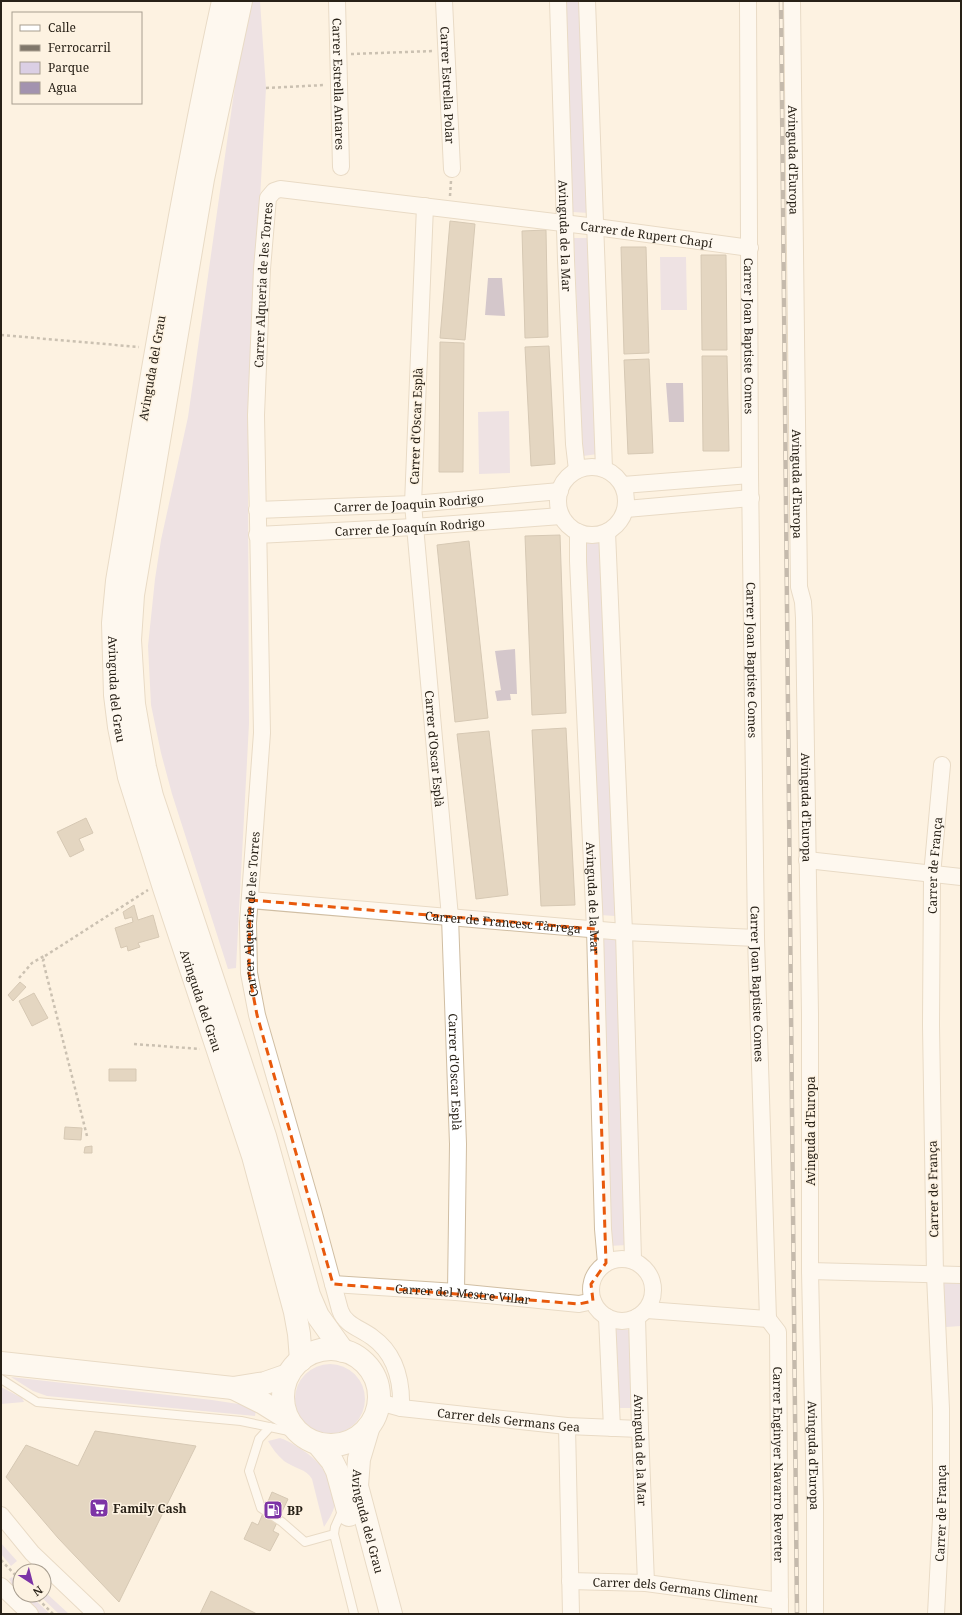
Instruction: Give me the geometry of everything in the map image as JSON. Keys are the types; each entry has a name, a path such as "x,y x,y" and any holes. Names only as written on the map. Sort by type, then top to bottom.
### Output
{"main road":[{"name":"Avinguda del Grau","path":"223,1 202,98 156,349 117,581 113,623 113,666 118,721 124,759 131,785 253,1156 295,1312 299,1334 294,1368"},
{"name":"Avinguda del Grau","path":"241,1 203,179 145,517 131,617 130,647 132,687 138,735 152,796 265,1136 309,1295 318,1316 343,1351"},
{"path":"1,1363 232,1388 265,1383 294,1368 314,1352 328,1349 343,1351 356,1356 367,1364 374,1375 379,1388 379,1402 376,1416 368,1429 358,1438 345,1444 331,1446 318,1444 307,1439 285,1426 263,1403 232,1388"},
{"path":"285,1426 283,1401 284,1388 294,1368"},
{"name":"Avinguda del Grau","path":"368,1429 359,1459 357,1486 391,1614"},
{"name":"Avinguda del Grau","path":"318,1444 332,1461 337,1471 376,1614"}],"street":[{"name":"Carrer Estrella Antares","path":"337,1 341,168"},
{"name":"Carrer Estrella Polar","path":"444,1 452,169"},
{"name":"Avinguda de la Mar","path":"558,1 564,223 574,444 577,470"},
{"path":"587,1 604,469"},
{"name":"Carrer Joan Baptiste Comes","path":"748,1 750,475 756,938 768,1319"},
{"name":"Avinguda d'Europa","path":"792,1 799,587 803,602 804,618 810,1014 810,1272 815,1503 815,1614"},
{"name":"Carrer Alqueria de les Torres","path":"333,1284 257,1015 252,993 249,965 248,923 262,733 257,535 256,415 259,335 268,198 274,191 280,189 425,206"},
{"name":"Carrer de Rupert Chapí","path":"425,206 750,248"},
{"name":"Carrer d'Oscar Esplà","path":"425,206 413,504 450,917 458,1144 456,1292"},
{"path":"592,467 604,469 612,472 623,485 626,493 626,510 622,519 608,532 591,535 578,532 568,525 561,516 558,503 560,491 564,482 577,470 592,467"},
{"path":"623,485 750,475"},
{"name":"Carrer de Joaquin Rodrigo","path":"257,510 413,504 560,491"},
{"path":"626,510 751,498"},
{"name":"Carrer de Joaquín Rodrigo","path":"257,535 414,527 561,516"},
{"name":"Avinguda de la Mar","path":"578,532 578,569 595,929 603,1229 606,1263"},
{"path":"608,532 624,932 633,1260"},
{"name":"Carrer de França","path":"936,1614 941,1519 941,1409 935,1275 931,1024 932,875 942,765"},
{"path":"807,860 961,878"},
{"name":"Carrer de Francesc Tàrrega","path":"250,900 624,932 756,938"},
{"path":"642,1314 654,1290 652,1281 645,1268 633,1260 620,1258 606,1263 599,1268 594,1275 591,1284 591,1293 596,1308 607,1317 622,1321 642,1314 768,1319"},
{"path":"810,1272 961,1275"},
{"path":"333,1284 340,1310 344,1318 352,1326 372,1337 384,1348 391,1359 400,1383 401,1408"},
{"name":"Carrer del Mestre Villar","path":"333,1284 456,1292 579,1304 593,1301"},
{"name":"Avinguda de la Mar","path":"642,1314 640,1429 646,1583"},
{"path":"607,1317 612,1428"},
{"name":"Carrer Enginyer Navarro Reverter","path":"768,1319 778,1332 780,1607"},
{"name":"Carrer dels Germans Gea","path":"379,1402 401,1408 567,1426 640,1429"},
{"path":"567,1426 571,1614"},
{"path":"1,1515 32,1553 96,1614"},
{"name":"Carrer dels Germans Climent","path":"570,1581 646,1583 780,1607"},
{"path":"1,1586 30,1614"}],"lane":[{"path":"1,1379 37,1402 285,1426"},
{"path":"285,1426 259,1439 249,1470 261,1508 282,1522 305,1542 334,1534"},
{"path":"346,1503 335,1527 334,1534 354,1614"}],"path":[{"path":"338,55 446,50"},
{"path":"266,88 339,85"},
{"path":"449,209 452,169"},
{"path":"1,335 156,349"},
{"path":"19,978 32,963 162,881"},
{"path":"45,956 43,967 86,1136"},
{"path":"134,1044 218,1050"},
{"path":"1,1560 12,1572"},
{"path":"42,1603 52,1614"}],"highlighted area":[{"path":"250,900 595,929 606,1263 591,1284 593,1301 579,1304 333,1284 257,1015 249,973"}],"green space":[{"path":"249,1 260,1 266,88 254,312 248,482 249,724 236,968 228,969 172,794 161,753 151,705 148,646 155,579 161,540 188,417 239,57"},
{"path":"566,1 581,1 589,213 572,212"},
{"path":"574,238 590,238 598,454 583,456"},
{"path":"660,257 686,257 687,310 661,310"},
{"path":"509,411 510,473 479,474 478,412"},
{"path":"600,537 615,916 600,915 585,538"},
{"path":"600,938 616,938 627,1245 609,1246"},
{"path":"943,1279 961,1280 961,1326 946,1327"},
{"path":"613,1328 629,1330 632,1408 616,1408"},
{"path":"323,1364 337,1364 350,1370 359,1379 365,1392 363,1412 355,1424 337,1434 323,1434 310,1428 301,1419 295,1406 295,1392 301,1379 310,1370"},
{"path":"11,1377 212,1400 245,1405 256,1410 255,1416 47,1396 33,1391"},
{"path":"1,1387 22,1398 24,1402 1,1404"},
{"path":"280,1438 295,1445 316,1460 330,1481 334,1491 335,1504 324,1527 312,1479 307,1473 284,1461 268,1441"},
{"path":"1,1543 17,1561 12,1563 11,1566 1,1554"},
{"path":"12,1577 12,1589 8,1585 11,1582 9,1579"},
{"path":"52,1598 69,1614 59,1614 47,1603 52,1603"},
{"path":"26,1603 38,1603 50,1614 37,1614"}],"water":[{"path":"488,278 502,278 505,316 485,315"},
{"path":"666,383 683,383 684,422 669,422"},
{"path":"515,649 517,694 510,694 511,700 497,701 495,691 501,690 495,651"}],"building":[{"path":"450,221 475,224 465,340 440,338"},
{"path":"546,230 548,337 525,338 522,231"},
{"path":"621,247 646,247 649,353 624,354"},
{"path":"701,255 726,255 727,350 702,350"},
{"path":"440,342 464,343 463,472 439,472"},
{"path":"549,346 555,464 531,466 525,347"},
{"path":"702,356 727,356 729,451 703,451"},
{"path":"649,359 653,453 628,454 624,360"},
{"path":"560,535 566,713 532,715 525,536"},
{"path":"469,541 488,718 455,722 437,545"},
{"path":"566,728 575,905 541,906 532,730"},
{"path":"489,731 508,895 476,899 457,734"},
{"path":"86,818 93,833 79,839 84,850 70,857 57,832"},
{"path":"134,905 138,920 153,915 159,937 138,943 140,947 128,951 127,946 121,948 115,928 133,922 132,917 125,919 123,912"},
{"path":"20,982 26,987 13,1001 8,995"},
{"path":"34,993 48,1018 32,1026 19,1001"},
{"path":"109,1069 136,1069 136,1081 109,1081"},
{"path":"65,1127 82,1128 81,1140 64,1139"},
{"path":"92,1146 92,1153 84,1153 85,1147"},
{"name":"Family Cash","path":"95,1431 196,1446 119,1602 58,1538 6,1477 26,1445 78,1466"},
{"name":"BP","path":"272,1492 288,1499 273,1531 279,1534 270,1551 244,1539 252,1522 258,1525"},
{"path":"211,1591 257,1614 200,1614"}],"railway":[{"path":"781,1 797,1614"}],"place":[{"name":"Family Cash","path":"99,1508"},
{"name":"BP","path":"273,1510"}]}
